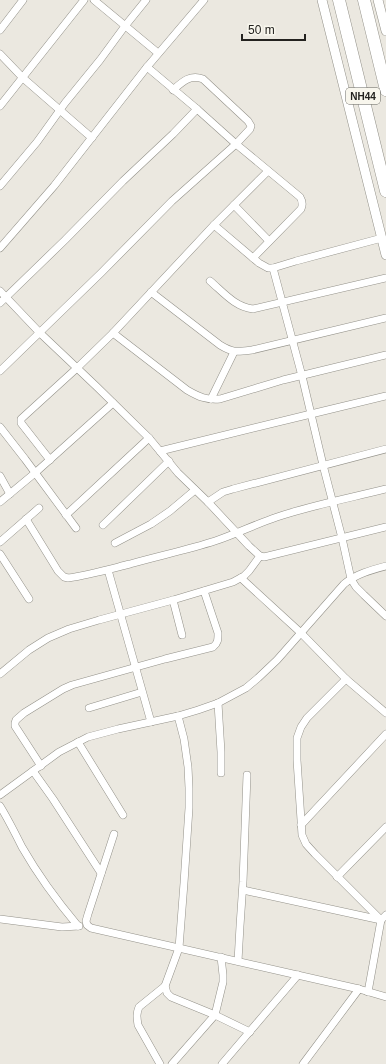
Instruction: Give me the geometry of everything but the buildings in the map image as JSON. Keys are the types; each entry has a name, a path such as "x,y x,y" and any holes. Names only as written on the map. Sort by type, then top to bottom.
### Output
{"highway":[{"name":"NH44","path":"339,0 386,191"},
{"name":"NH44","path":"364,0 386,90"}],"street":[{"path":"0,30 23,0"},
{"path":"0,106 84,0"},
{"path":"94,0 158,53"},
{"path":"0,186 37,142 59,111 146,0"},
{"path":"0,248 54,186 158,53 204,0"},
{"path":"322,0 386,255"},
{"path":"378,0 386,31"},
{"path":"0,54 22,78 92,138"},
{"path":"147,67 303,200 301,209 253,258"},
{"path":"0,371 172,201 236,144 250,129 250,124 203,79 192,77 182,81 173,90"},
{"path":"3,300 197,110"},
{"path":"50,460 21,423 21,419 113,333 214,225 268,171"},
{"path":"234,205 269,242"},
{"path":"214,225 253,258 264,266 273,268 382,238"},
{"path":"273,268 302,376 351,579 356,587 386,616"},
{"path":"210,281 236,304 253,309 386,278"},
{"path":"0,291 3,300 113,402 149,438 178,473 260,556 264,557 386,527"},
{"path":"152,292 220,345 234,352 252,350 386,318"},
{"path":"113,333 187,390 199,397 211,399 226,398 302,376 386,355"},
{"path":"211,399 234,352"},
{"path":"160,451 386,396"},
{"path":"0,502 50,460 113,402"},
{"path":"0,427 76,528"},
{"path":"66,515 149,438"},
{"path":"208,502 223,492 233,489 323,464 386,449"},
{"path":"103,525 169,461"},
{"path":"0,476 10,494"},
{"path":"26,519 58,571 64,578 68,578 108,570 193,547 237,533 278,516 333,501 386,489"},
{"path":"115,543 151,524 170,511 195,490"},
{"path":"0,542 39,508"},
{"path":"0,554 29,599"},
{"path":"0,674 29,650 48,638 69,629 233,582 241,578 249,571 260,556"},
{"path":"0,795 59,752 88,737 178,716 218,703 246,688 277,660 344,584 365,572 386,566"},
{"path":"108,570 151,722"},
{"path":"241,578 301,634 346,679 386,713"},
{"path":"41,766 15,726 14,723 16,720 24,713 72,685 213,647 217,644 218,633 204,591"},
{"path":"173,600 182,635"},
{"path":"346,679 307,718 301,727 297,738 302,835 306,844 315,854 384,918"},
{"path":"89,708 142,692"},
{"path":"218,703 222,773"},
{"path":"160,1064 138,1025 137,1012 139,1007 165,986 179,948 187,845 189,788 186,754 178,716"},
{"path":"301,825 386,734"},
{"path":"78,742 123,815"},
{"path":"33,771 101,873"},
{"path":"238,961 243,890 247,775"},
{"path":"0,806 23,848 43,880 62,908 78,926"},
{"path":"337,876 386,827"},
{"path":"87,925 86,921 88,914 114,834"},
{"path":"243,890 384,918"},
{"path":"368,992 384,918"},
{"path":"0,919 62,927 87,925 96,930 238,961 359,989 386,997"},
{"path":"172,1064 215,1015 223,982 221,958"},
{"path":"222,1064 298,975"},
{"path":"165,986 167,993 171,997 215,1015 250,1032"},
{"path":"303,1064 359,989"}]}
